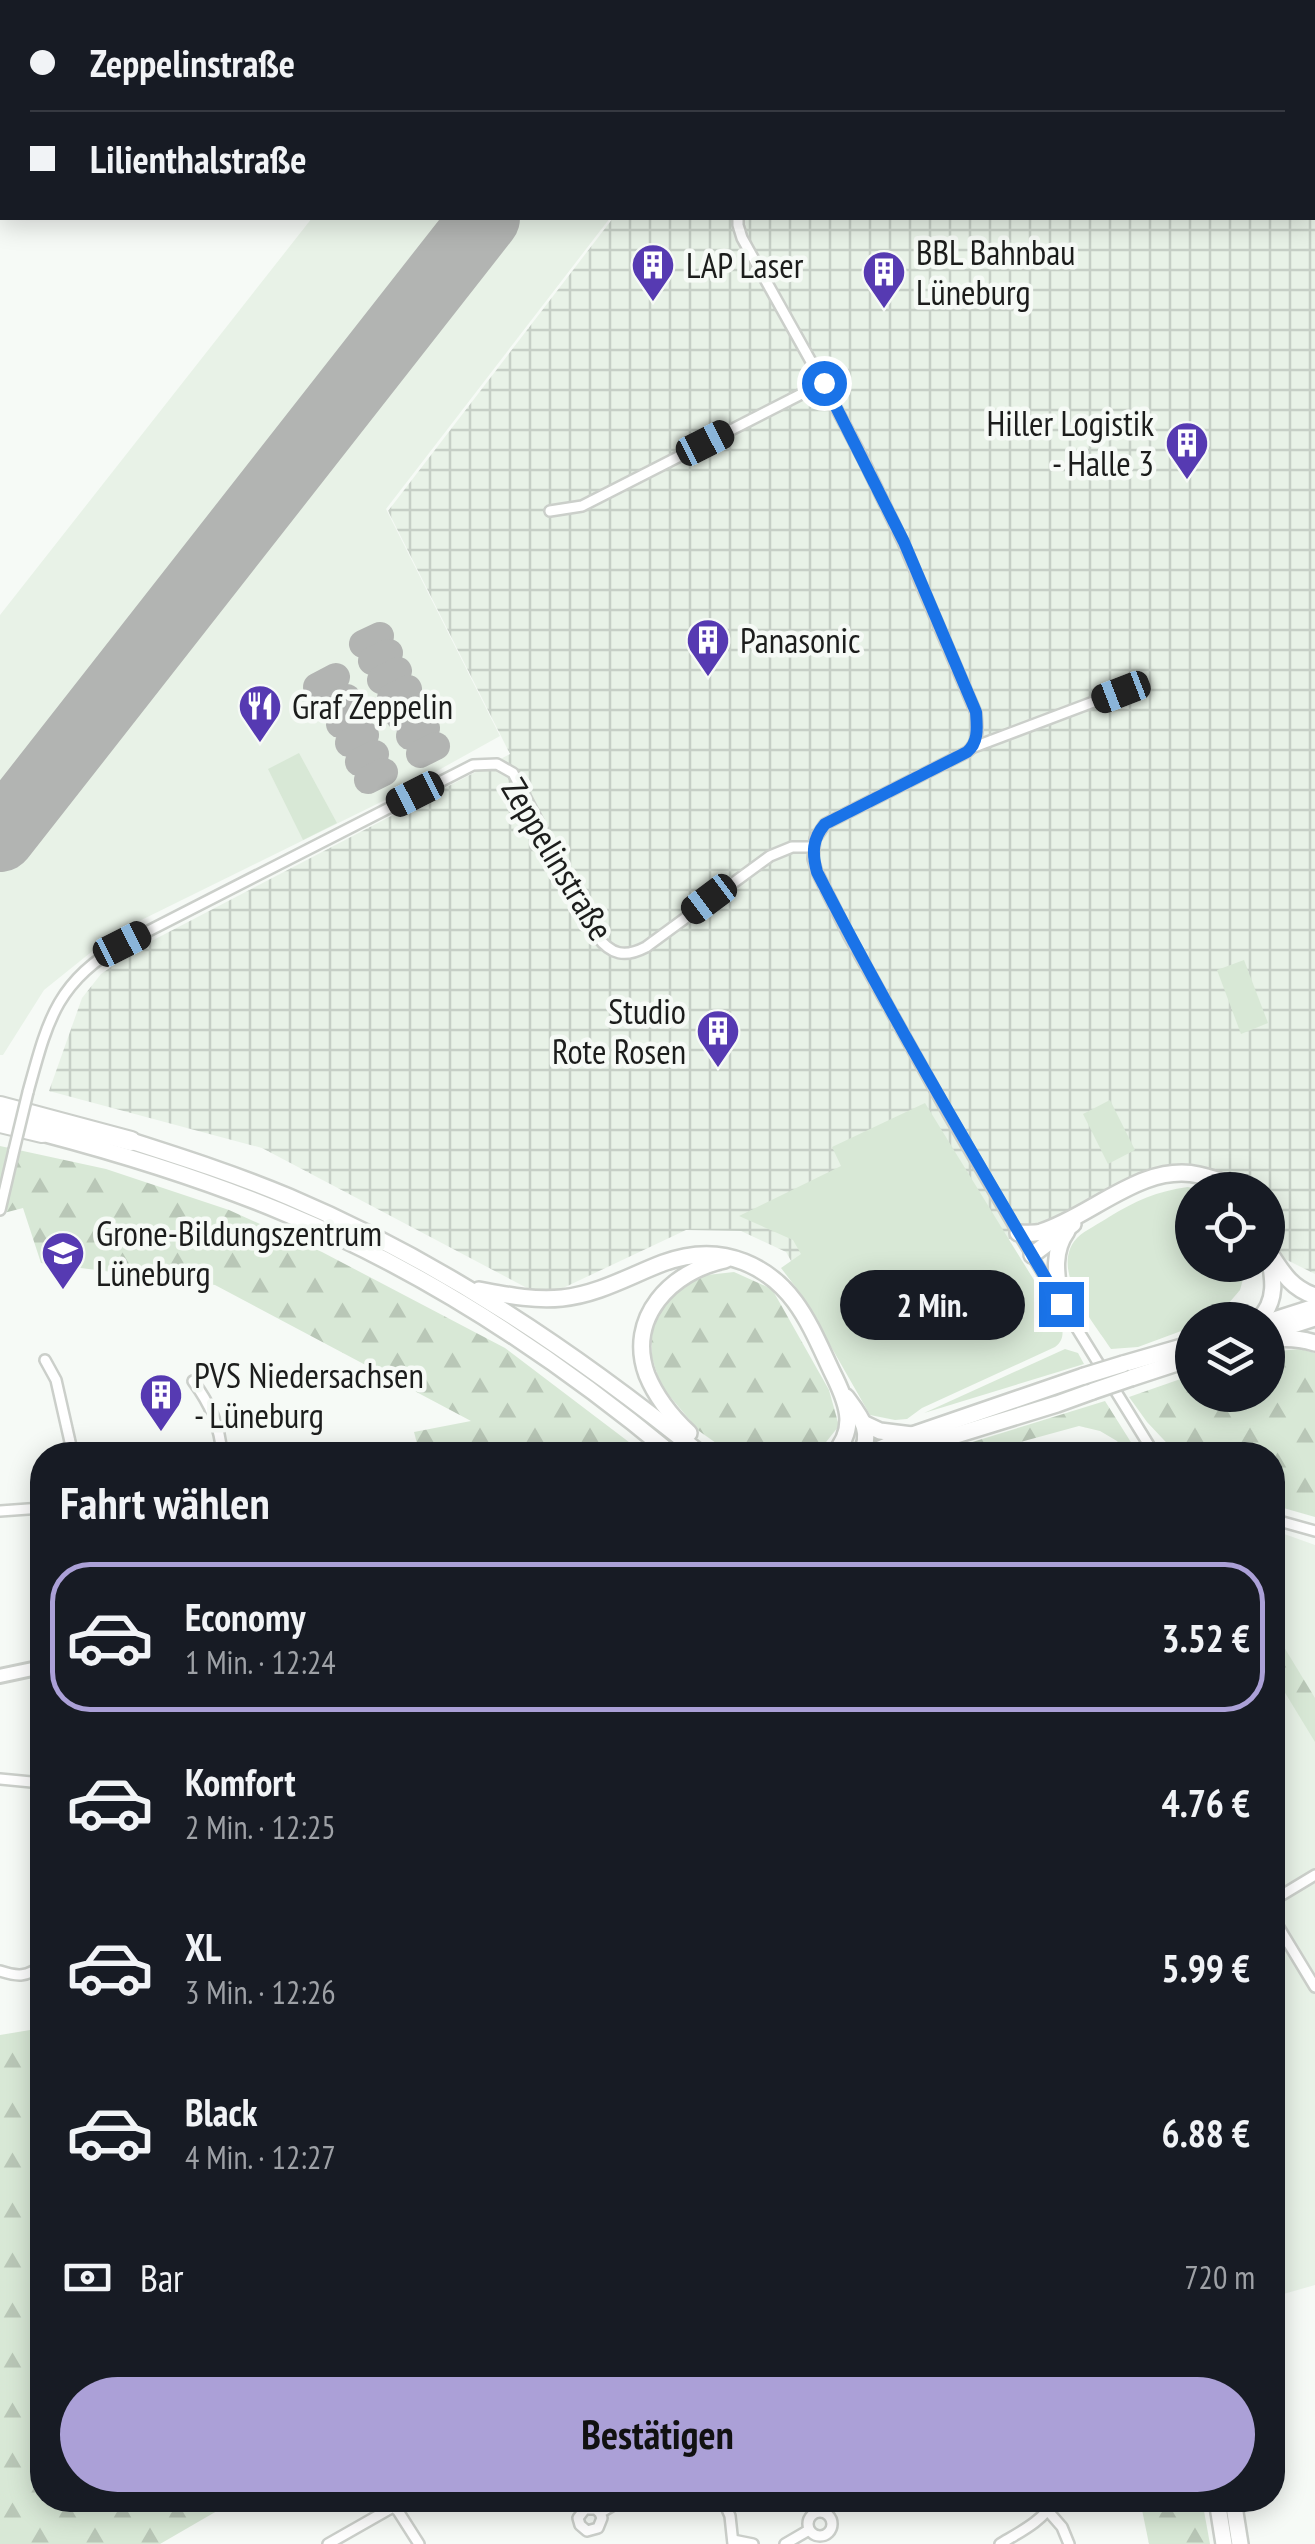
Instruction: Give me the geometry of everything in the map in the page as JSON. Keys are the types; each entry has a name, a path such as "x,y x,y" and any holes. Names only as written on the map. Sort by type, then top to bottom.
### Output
{"highway":[{"path":"0,1106 131,1140"},
{"path":"0,1122 42,1133"}],"main road":[{"path":"42,1133 130,1158 280,1211 389,1262 542,1354 657,1442"},
{"path":"131,1140 288,1196 370,1234 470,1288 591,1368 688,1442"},
{"path":"1018,1233 1040,1232 1138,1184 1175,1174"},
{"path":"1032,1255 1104,1201"},
{"path":"1061,1304 1056,1254 1072,1225"},
{"path":"470,1288 512,1296 560,1298 606,1288 680,1257 718,1254 734,1258 781,1283 804,1315 838,1385 865,1424 867,1442"},
{"path":"694,1442 654,1390 643,1359 644,1328 656,1299 668,1287 703,1266 734,1258"},
{"path":"1285,1276 1297,1288 1315,1296"},
{"path":"1285,1316 1315,1306"},
{"path":"1285,1329 1315,1318"},
{"path":"1285,1338 1315,1343"},
{"path":"927,1442 1057,1404 1088,1384 1175,1351"},
{"path":"1128,1371 1175,1361"},
{"path":"838,1385 848,1423 844,1442"},
{"path":"865,1424 905,1442"},
{"path":"0,1676 30,1670"},
{"path":"1219,2512 1224,2544"},
{"path":"1235,2512 1240,2544"}],"street":[{"path":"738,220 742,238 824,383 904,542 976,712 978,731 974,747"},
{"path":"550,511 582,506 824,383"},
{"path":"1133,688 974,747 835,818 818,832 813,847 817,872 849,936 950,1117 1148,1442"},
{"name":"Zeppelinstraße","path":"0,1210 44,1032 72,982 94,962 140,935 473,765 497,764 513,773 597,936 618,954 646,947 770,856 792,847 813,847"},
{"path":"45,1360 56,1380 70,1442"},
{"path":"193,1381 214,1416 219,1442"},
{"path":"0,1511 30,1509"},
{"path":"1285,1523 1315,1531"},
{"path":"0,1779 30,1782"},
{"path":"1285,1892 1315,1875"},
{"path":"1285,1937 1315,1987"},
{"path":"0,1971 16,1976 30,1974"},
{"path":"328,2544 386,2512"},
{"path":"399,2512 418,2544"},
{"path":"728,2512 733,2542 753,2544"},
{"path":"1000,2544 1047,2512"},
{"path":"1049,2512 1062,2527 1069,2544"},
{"path":"785,2544 810,2530"}],"shaded area":[{"path":"310,220 608,220 386,509 500,736 383,801 115,933 44,990 3,1055 0,615"},
{"path":"611,220 1315,220 1315,1274 1285,1259 1285,1172 1215,1172 1187,1165 1137,1176 829,1328 786,1252 741,1231 686,1230 544,1297 262,1148 49,1091 82,998 101,974 140,947 510,754 388,511"},
{"path":"1285,1534 1315,1545 1315,2285 1285,2294"}],"green space":[{"path":"299,753 337,823 303,840 268,769"},
{"path":"1244,960 1268,1023 1241,1034 1217,970"},
{"path":"1110,1100 1135,1150 1108,1164 1083,1114"},
{"path":"925,1103 1061,1324 1063,1334 1055,1347 922,1408 907,1419 895,1420 870,1415 801,1294 781,1268 801,1254 793,1240 739,1216 841,1166 832,1147"},
{"path":"0,1146 106,1169 229,1210 322,1252 505,1348 629,1442 417,1442 414,1432 471,1421 215,1285 41,1263 23,1208 0,1214"},
{"path":"1175,1190 1175,1282 1242,1282 1240,1290 1230,1302 1175,1302 1175,1333 1138,1347 1111,1349 1077,1295 1068,1265 1069,1251 1080,1235 1156,1194"},
{"path":"734,1272 772,1289 829,1390 839,1426 826,1442 715,1442 699,1431 661,1386 652,1358 651,1332 662,1303 684,1285 707,1275"},
{"path":"1065,1349 1078,1353 1084,1364 924,1413"},
{"path":"1285,1350 1315,1353 1315,1517 1285,1508 1285,1442 1166,1442 1129,1397 1175,1381 1175,1412 1285,1412"},
{"path":"1105,1401 1131,1442 1118,1442 1100,1431 1079,1426 1021,1442 972,1442"},
{"path":"1285,1649 1315,1698 1315,1742 1285,1693"},
{"path":"30,2030 30,2512 215,2512 160,2544 0,2544 0,2035"},
{"path":"1142,2512 1204,2512 1210,2544 1149,2544"}],"taxiway":[{"path":"363,644 380,636"},
{"path":"372,661 389,653"},
{"path":"381,680 398,671"},
{"path":"317,687 336,677"},
{"path":"391,698 408,689"},
{"path":"331,706 347,698"},
{"path":"400,717 416,709"},
{"path":"340,724 356,716"},
{"path":"410,736 426,728"},
{"path":"349,743 365,735"},
{"path":"420,754 436,746"},
{"path":"359,762 375,754"},
{"path":"368,780 384,772"}],"runway":[{"path":"0,837 483,220"}],"place":[{"name":"LAP Laser","path":"653,303"},
{"name":"BBL Bahnbau Lüneburg","path":"884,310"},
{"name":"Hiller Logistik - Halle 3","path":"1187,481"},
{"name":"Panasonic","path":"708,678"},
{"name":"Graf Zeppelin","path":"260,744"},
{"name":"Studio Rote Rosen","path":"718,1069"},
{"name":"Grone-Bildungszentrum Lüneburg","path":"63,1291"},
{"name":"PVS Niedersachsen - Lüneburg","path":"161,1433"}],"route":[{"path":"824,383 904,542 976,712 978,731 974,747 967,752 825,824 815,840 813,859 882,996 1061,1304"}]}
